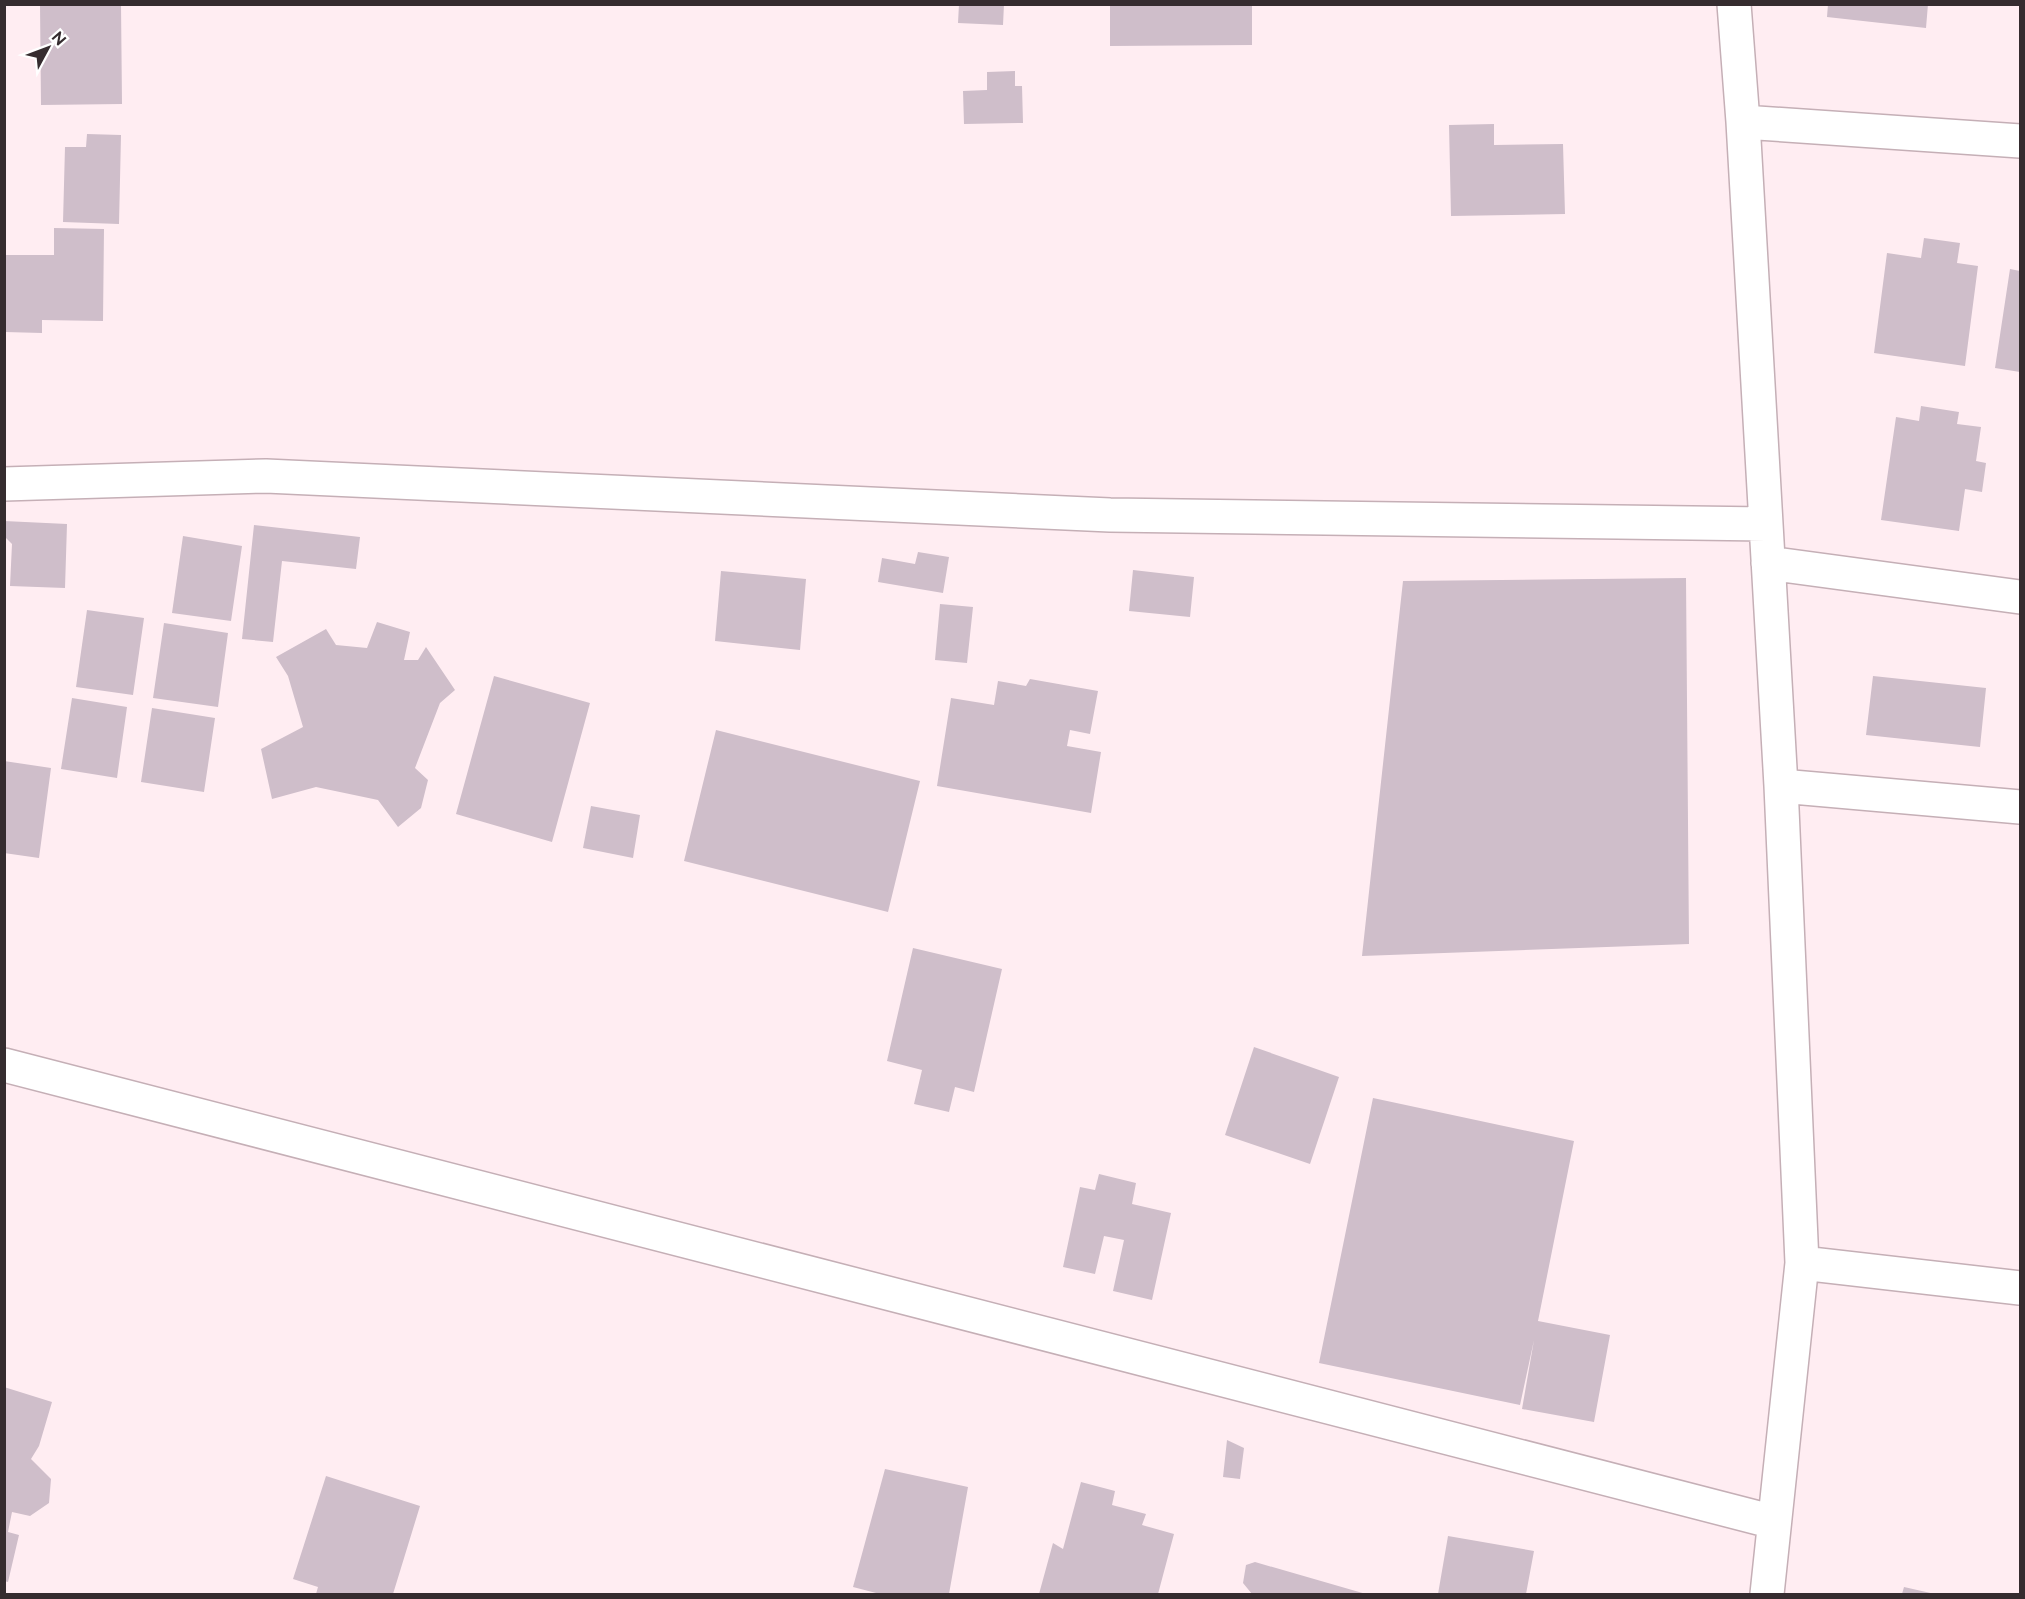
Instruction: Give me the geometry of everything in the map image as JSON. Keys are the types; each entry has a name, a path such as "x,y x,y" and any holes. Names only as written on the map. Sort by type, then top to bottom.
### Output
{"street":[{"path":"1734,4 1743,122 1781,786 1802,1263 1767,1594"},
{"path":"1743,122 2020,141"},
{"path":"4,484 266,476 1110,516 1766,524"},
{"path":"1768,563 2020,597"},
{"path":"1781,786 2020,807"},
{"path":"4,1065 1774,1522"},
{"path":"1802,1263 2020,1288"}],"building":[{"path":"40,4 121,4 122,104 41,105"},
{"path":"959,4 1004,4 1003,25 958,23"},
{"path":"1110,4 1252,4 1252,45 1110,46"},
{"path":"1828,4 1928,4 1926,28 1827,17"},
{"path":"1015,71 1015,86 1022,86 1023,123 964,124 963,91 987,90 987,72"},
{"path":"1494,124 1494,145 1563,144 1565,214 1451,216 1449,125"},
{"path":"87,134 121,135 119,224 63,222 65,147 86,147"},
{"path":"54,228 104,229 103,321 42,320 42,333 5,332 5,255 54,255"},
{"path":"1924,238 1960,243 1957,263 1978,266 1965,366 1874,353 1887,253 1921,258"},
{"path":"2010,269 2020,271 2020,372 1995,368"},
{"path":"1921,406 1959,412 1957,424 1981,427 1976,461 1986,463 1982,492 1965,489 1959,531 1881,520 1896,417 1919,421"},
{"path":"4,521 67,524 65,588 10,586 12,544 4,536"},
{"path":"254,525 360,537 356,569 282,561 273,642 242,639"},
{"path":"183,536 242,546 231,621 172,613"},
{"path":"918,552 949,557 943,593 878,582 882,558 915,564"},
{"path":"1133,570 1194,577 1190,617 1129,611"},
{"path":"721,571 806,579 800,650 715,641"},
{"path":"1686,578 1689,944 1362,956 1403,581"},
{"path":"940,604 973,607 967,663 935,660"},
{"path":"87,610 144,618 133,695 76,687"},
{"path":"377,622 410,632 404,660 418,660 426,647 455,690 440,703 415,768 428,780 421,808 398,827 378,800 316,787 272,799 261,749 303,727 288,676 276,657 326,629 336,645 367,648"},
{"path":"164,623 228,633 218,707 153,698"},
{"path":"494,676 590,703 552,842 456,814"},
{"path":"1873,676 1986,688 1980,747 1866,735"},
{"path":"1030,679 1098,691 1090,734 1070,730 1067,746 1101,752 1091,813 937,786 951,698 994,705 998,681 1026,686"},
{"path":"72,698 127,707 117,778 61,769"},
{"path":"152,708 215,718 204,792 141,782"},
{"path":"716,730 920,781 888,912 684,861"},
{"path":"4,761 51,768 39,858 4,853"},
{"path":"591,806 640,815 633,858 583,848"},
{"path":"913,948 1002,969 974,1092 955,1087 949,1112 914,1104 922,1070 887,1061"},
{"path":"1254,1047 1339,1077 1310,1164 1225,1135"},
{"path":"1373,1098 1574,1141 1538,1321 1610,1335 1594,1422 1522,1409 1534,1340 1520,1405 1319,1363"},
{"path":"1099,1174 1136,1183 1132,1204 1171,1213 1152,1300 1113,1291 1124,1240 1104,1236 1095,1274 1063,1267 1080,1187 1095,1190"},
{"path":"4,1387 52,1402 39,1446 31,1459 51,1479 49,1503 30,1516 12,1512 8,1532 19,1535 8,1582 4,1581"},
{"path":"1227,1440 1244,1448 1240,1479 1223,1477"},
{"path":"885,1469 968,1487 949,1594 880,1594 853,1587"},
{"path":"326,1476 420,1506 393,1594 316,1594 318,1587 293,1579"},
{"path":"1081,1482 1115,1491 1112,1505 1146,1514 1142,1525 1174,1534 1158,1594 1039,1594 1053,1543 1063,1549"},
{"path":"1448,1536 1534,1551 1526,1594 1438,1594"},
{"path":"1255,1562 1366,1594 1252,1594 1243,1583 1246,1565"},
{"path":"1904,1587 1935,1594 1902,1594"}]}
